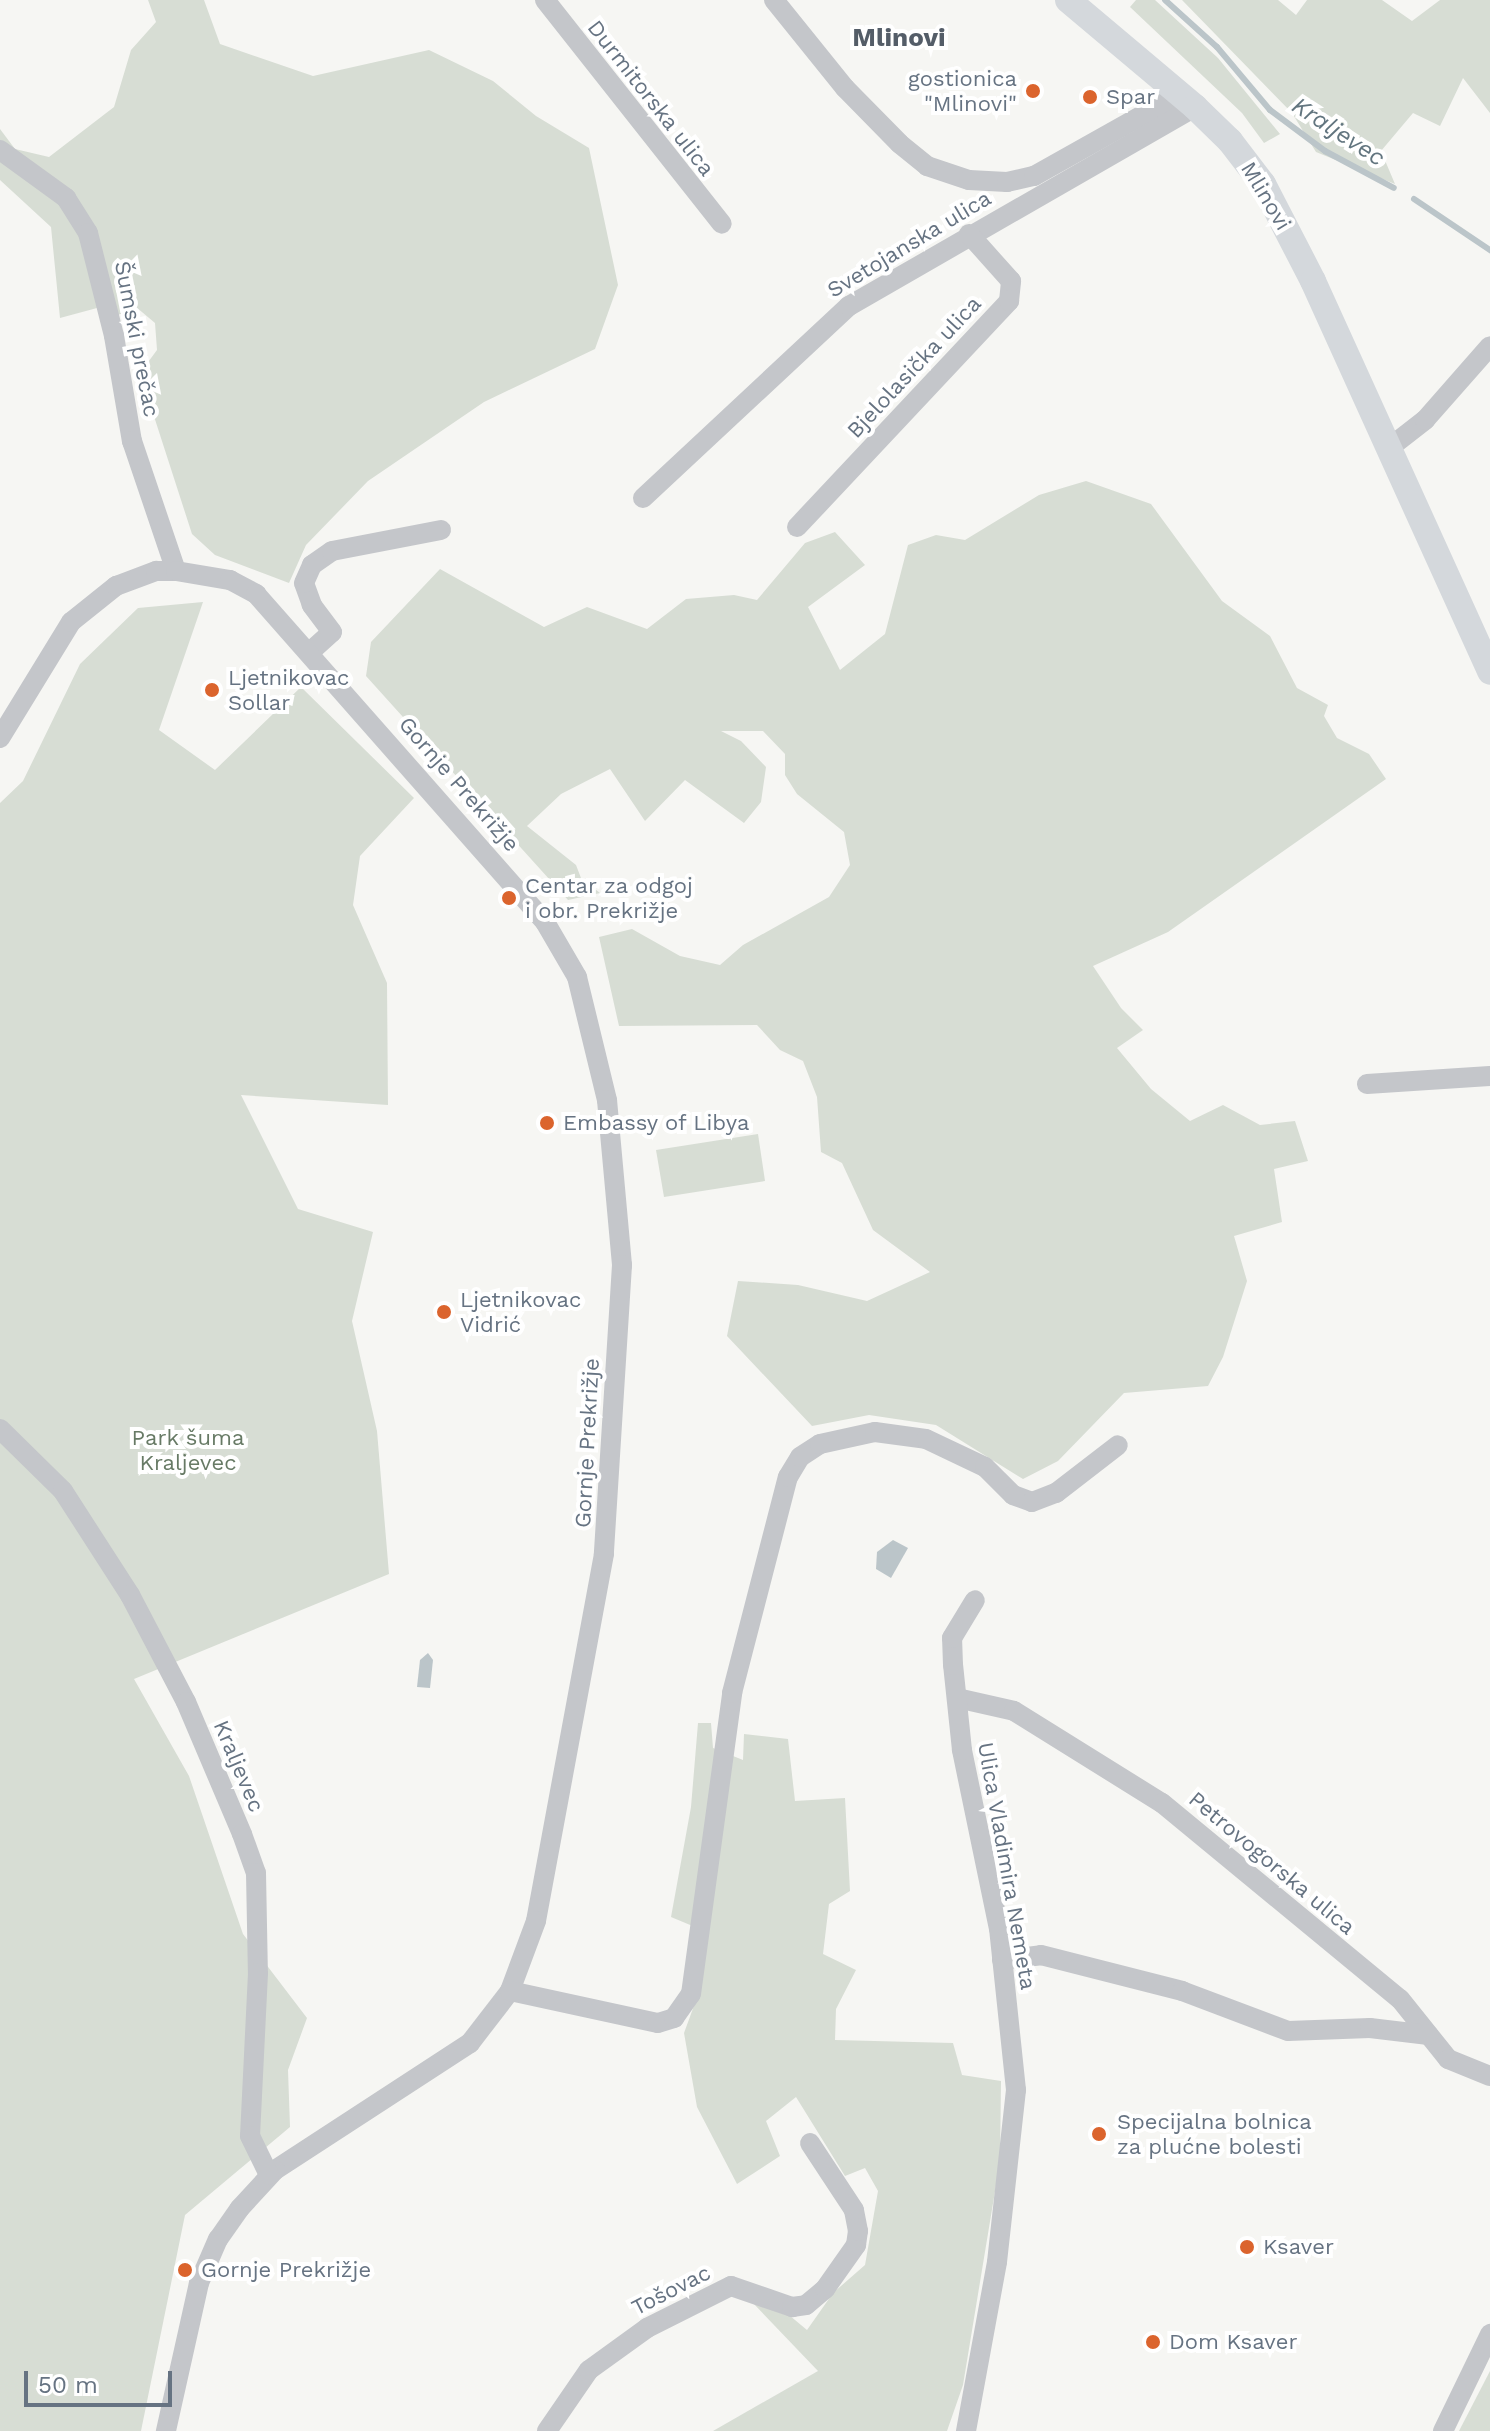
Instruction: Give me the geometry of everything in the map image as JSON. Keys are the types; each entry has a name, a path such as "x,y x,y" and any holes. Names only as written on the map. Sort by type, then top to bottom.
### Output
{"main road":[{"name":"Mlinovi","path":"1068,0 1188,100 1238,150 1280,214 1389,448 1485,643 1490,672"}],"street":[{"name":"Durmitorska ulica","path":"545,0 722,224"},
{"path":"774,0 845,88 900,144 927,166 969,180 1007,182 1034,176 1188,100"},
{"name":"Svetojanska ulica","path":"643,498 832,319 1188,100"},
{"name":"Šumski prečac","path":"0,150 66,198 88,233 112,323 132,441 176,571"},
{"name":"Bjelolasička ulica","path":"797,527 1009,301 1011,281 969,234"},
{"path":"1389,448 1425,420 1490,346"},
{"path":"311,651 332,632 312,605 304,583 312,565 332,551 441,530"},
{"name":"Gornje Prekrižje","path":"0,738 80,613 116,586 156,571 176,571 230,580 256,594 311,651 545,922 577,977 607,1100 622,1265 604,1554 536,1921 510,1991 495,2016 453,2057 269,2175 218,2239 199,2283 166,2431"},
{"path":"1367,1084 1490,1076"},
{"name":"Kraljevec","path":"0,1429 63,1491 130,1595 186,1702 242,1834 257,1887 258,1973 250,2136 269,2175"},
{"path":"510,1991 658,2023 674,2018 691,1994 732,1693 788,1477 800,1457 820,1444 875,1432 926,1439 985,1467 1013,1495 1032,1502 1056,1493 1118,1445"},
{"name":"Ulica Vladimira Nemeta","path":"966,2431 1015,2133 1016,2090 1002,1960 962,1750 957,1698 952,1638 975,1600"},
{"name":"Petrovogorska ulica","path":"957,1698 1014,1711 1174,1811 1400,1999 1459,2067 1490,2076"},
{"path":"1002,1960 1029,1954 1072,1963 1182,1991 1288,2031 1370,2028 1429,2035"},
{"name":"Tošovac","path":"547,2431 571,2390 589,2370 647,2328 731,2286 792,2307 806,2305 825,2289 856,2245 858,2231 854,2210 810,2143"},
{"path":"1443,2431 1490,2334"}],"green space":[{"path":"148,0 204,0 220,44 313,76 429,50 493,81 536,116 589,148 618,285 595,349 484,402 368,481 306,545 289,583 215,555 192,534 140,373 157,350 155,323 136,307 118,315 97,308 60,318 51,227 0,180 0,129 15,149 49,157 114,107 131,50 156,22"},
{"path":"1136,0 1155,0 1218,58 1280,134 1264,143 1242,113 1130,7"},
{"path":"1182,0 1278,0 1296,15 1307,0 1382,0 1412,21 1440,0 1490,0 1490,113 1463,78 1440,126 1413,113 1381,151 1395,184 1316,152 1292,113"},
{"path":"1086,481 1151,504 1222,601 1270,636 1297,688 1328,705 1324,716 1337,738 1369,754 1386,779 1168,932 1093,966 1121,1008 1143,1030 1117,1048 1151,1089 1190,1121 1223,1105 1260,1125 1295,1121 1308,1161 1274,1169 1282,1222 1234,1236 1247,1281 1223,1357 1208,1386 1124,1393 1058,1461 1023,1479 936,1425 869,1415 812,1426 727,1336 738,1281 798,1285 867,1301 930,1272 873,1230 842,1163 821,1152 817,1097 803,1061 780,1050 757,1025 619,1026 599,937 632,929 680,956 720,965 743,945 829,897 850,865 844,832 797,794 785,775 785,754 763,731 721,731 741,741 766,767 761,802 744,823 685,780 645,821 610,769 561,794 527,826 576,865 581,878 600,893 568,900 366,676 371,642 440,569 544,627 587,607 647,629 686,599 734,595 757,600 805,543 835,532 865,565 808,607 840,670 885,634 908,545 936,535 965,540 1039,495"},
{"name":"Park šuma Kraljevec","path":"203,602 159,730 215,770 301,687 414,798 360,856 353,905 387,983 388,1105 241,1095 298,1209 373,1232 352,1321 377,1431 389,1574 134,1679 189,1776 243,1934 307,2018 288,2070 290,2127 185,2215 141,2431 0,2431 0,803 23,781 80,664 138,608"},
{"path":"758,1134 765,1181 664,1197 656,1150"},
{"path":"698,1723 711,1723 713,1748 743,1760 744,1734 788,1739 795,1801 845,1798 850,1891 829,1904 823,1954 856,1970 836,2009 835,2040 953,2043 962,2075 1001,2081 1000,2161 963,2385 947,2431 713,2431 818,2371 753,2303 771,2300 807,2330 833,2293 865,2265 878,2191 865,2168 845,2176 796,2097 766,2121 780,2156 737,2184 697,2107 684,2033 695,2003 707,1932 671,1917 691,1807"},
{"path":"1490,2371 1490,2431 1459,2431"}],"shaded area":[{"path":"893,1540 908,1548 891,1578 876,1569 877,1552"},
{"path":"428,1653 433,1660 430,1688 417,1687 420,1660"}],"waterway":[{"name":"Kraljevec","path":"1165,0 1217,47 1270,110 1325,151 1394,188"},
{"name":"Kraljevec","path":"1414,199 1490,250"}],"place":[{"name":"gostionica \"Mlinovi\"","path":"1033,91"},
{"name":"Spar","path":"1090,97"},
{"name":"Ljetnikovac Sollar","path":"212,690"},
{"name":"Centar za odgoj i obr. Prekrižje","path":"509,898"},
{"name":"Embassy of Libya","path":"547,1123"},
{"name":"Ljetnikovac Vidrić","path":"444,1312"},
{"name":"Specijalna bolnica za plućne bolesti","path":"1099,2134"},
{"name":"Ksaver","path":"1247,2247"},
{"name":"Gornje Prekrižje","path":"185,2270"},
{"name":"Dom Ksaver","path":"1153,2342"}],"district":[{"name":"Mlinovi","path":"899,38"}]}
